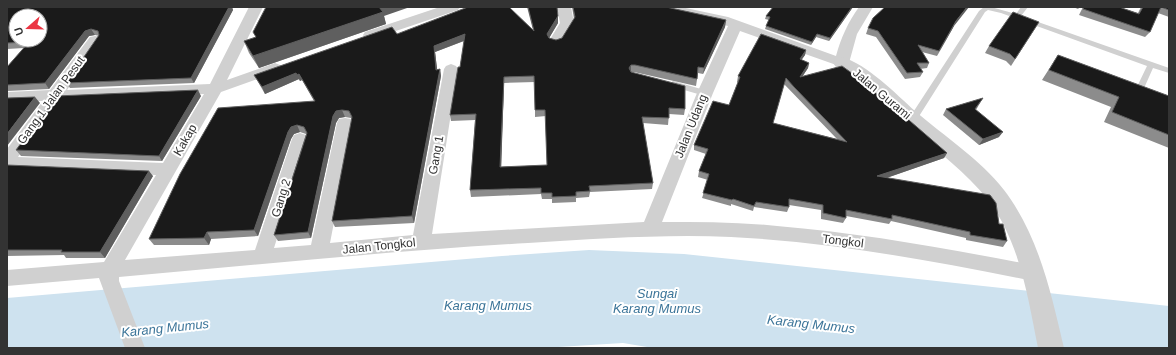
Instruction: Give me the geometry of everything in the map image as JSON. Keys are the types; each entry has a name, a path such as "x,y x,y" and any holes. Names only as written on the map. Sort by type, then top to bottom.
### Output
{"street":[{"name":"Kakap","path":"110,277 167,169 215,88 256,7"},
{"path":"357,40 454,7"},
{"path":"556,41 567,23 564,7"},
{"name":"Jalan Gurami","path":"663,7 700,11 842,63 867,80 974,172 996,196 1014,224 1026,249 1036,281 1051,348"},
{"path":"842,63 847,40 853,26 866,7"},
{"name":"Jalan Udang","path":"650,229 705,92 736,24"},
{"name":"Gang 1 Jalan Pesut","path":"7,162 95,40"},
{"path":"7,97 215,88 290,63"},
{"name":"Gang 1","path":"421,242 451,69"},
{"path":"319,252 345,123"},
{"name":"Gang 2","path":"262,257 300,139"},
{"path":"7,162 167,169"},
{"name":"Jalan Tongkol","path":"7,278 110,277 262,257 421,242 650,229"},
{"name":"Tongkol","path":"650,229 730,230 807,236 870,244 957,258 1036,281"},
{"path":"110,277 134,348"}],"lane":[{"path":"1017,17 1025,7"},
{"path":"913,119 984,10 993,9 1017,17 1169,72"},
{"path":"1138,93 1151,65"},
{"path":"662,82 705,92"}],"water":[{"name":"Sungai Karang Mumus","path":"589,250 684,254 1169,306 1169,348 653,348 623,343 542,348 7,348 7,298"}],"building":[{"path":"7,7 229,7 191,78 66,83 99,35 98,31 91,29 85,31 45,83 7,85 7,67 24,48 48,48 48,8 8,8 8,43"},
{"path":"266,7 379,7 383,12 253,56 244,41 256,37 253,32"},
{"path":"468,7 509,7 534,31 528,7 557,7 558,16 547,34 549,38 556,40 562,38 575,17 573,7 666,7 726,20 704,68 698,67 697,79 635,65 631,65 629,68 631,72 685,86 685,109 669,108 669,118 642,117 653,183 589,186 590,191 576,192 576,196 552,197 552,193 541,193 541,188 470,190 476,114 450,115 465,34 434,46 436,70 440,69 412,216 332,221 352,117 349,111 342,110 336,111 333,116 308,232 274,235 307,133 304,127 297,125 291,127 288,132 254,230 207,232 204,238 149,239 180,174 218,108 315,101 299,74 297,75 296,73 262,87 254,75 392,27 397,34","holes":["534,76 535,110 545,110 547,165 500,167 504,77"]},
{"path":"773,7 852,7 830,38 817,34 812,42 766,26 770,17 766,16"},
{"path":"885,7 967,7 956,21 939,51 918,45 929,63 917,63 923,72 907,73 878,31 868,28 873,18"},
{"path":"1084,7 1119,7 1139,14 1143,7 1161,7 1150,32 1083,9"},
{"path":"1161,7 1169,7 1169,10"},
{"path":"1013,12 1039,22 1015,59 1010,54 989,46"},
{"path":"761,34 806,50 800,59 809,63 800,77 842,66 864,82 893,109 895,108 947,153 877,176 990,195 996,203 999,224 1003,224 1007,241 970,235 970,232 892,215 892,219 846,210 846,218 823,213 823,205 789,199 789,207 756,202 754,206 733,199 703,193 709,174 699,171 708,149 694,145 713,101 729,105 740,77 738,76","holes":["786,78 847,142 773,123"]},
{"path":"1058,55 1169,96 1169,135 1112,112 1119,97 1049,70"},
{"path":"198,90 159,156 16,150 56,96"},
{"path":"35,97 7,134 7,98"},
{"path":"983,98 975,109 1003,132 983,139 946,109"},
{"path":"7,165 149,171 100,252 7,250"}],"water label":[{"name":"Karang Mumus","path":"488,305"},
{"name":"Karang Mumus","path":"811,324"},
{"name":"Karang Mumus","path":"165,328"}]}
